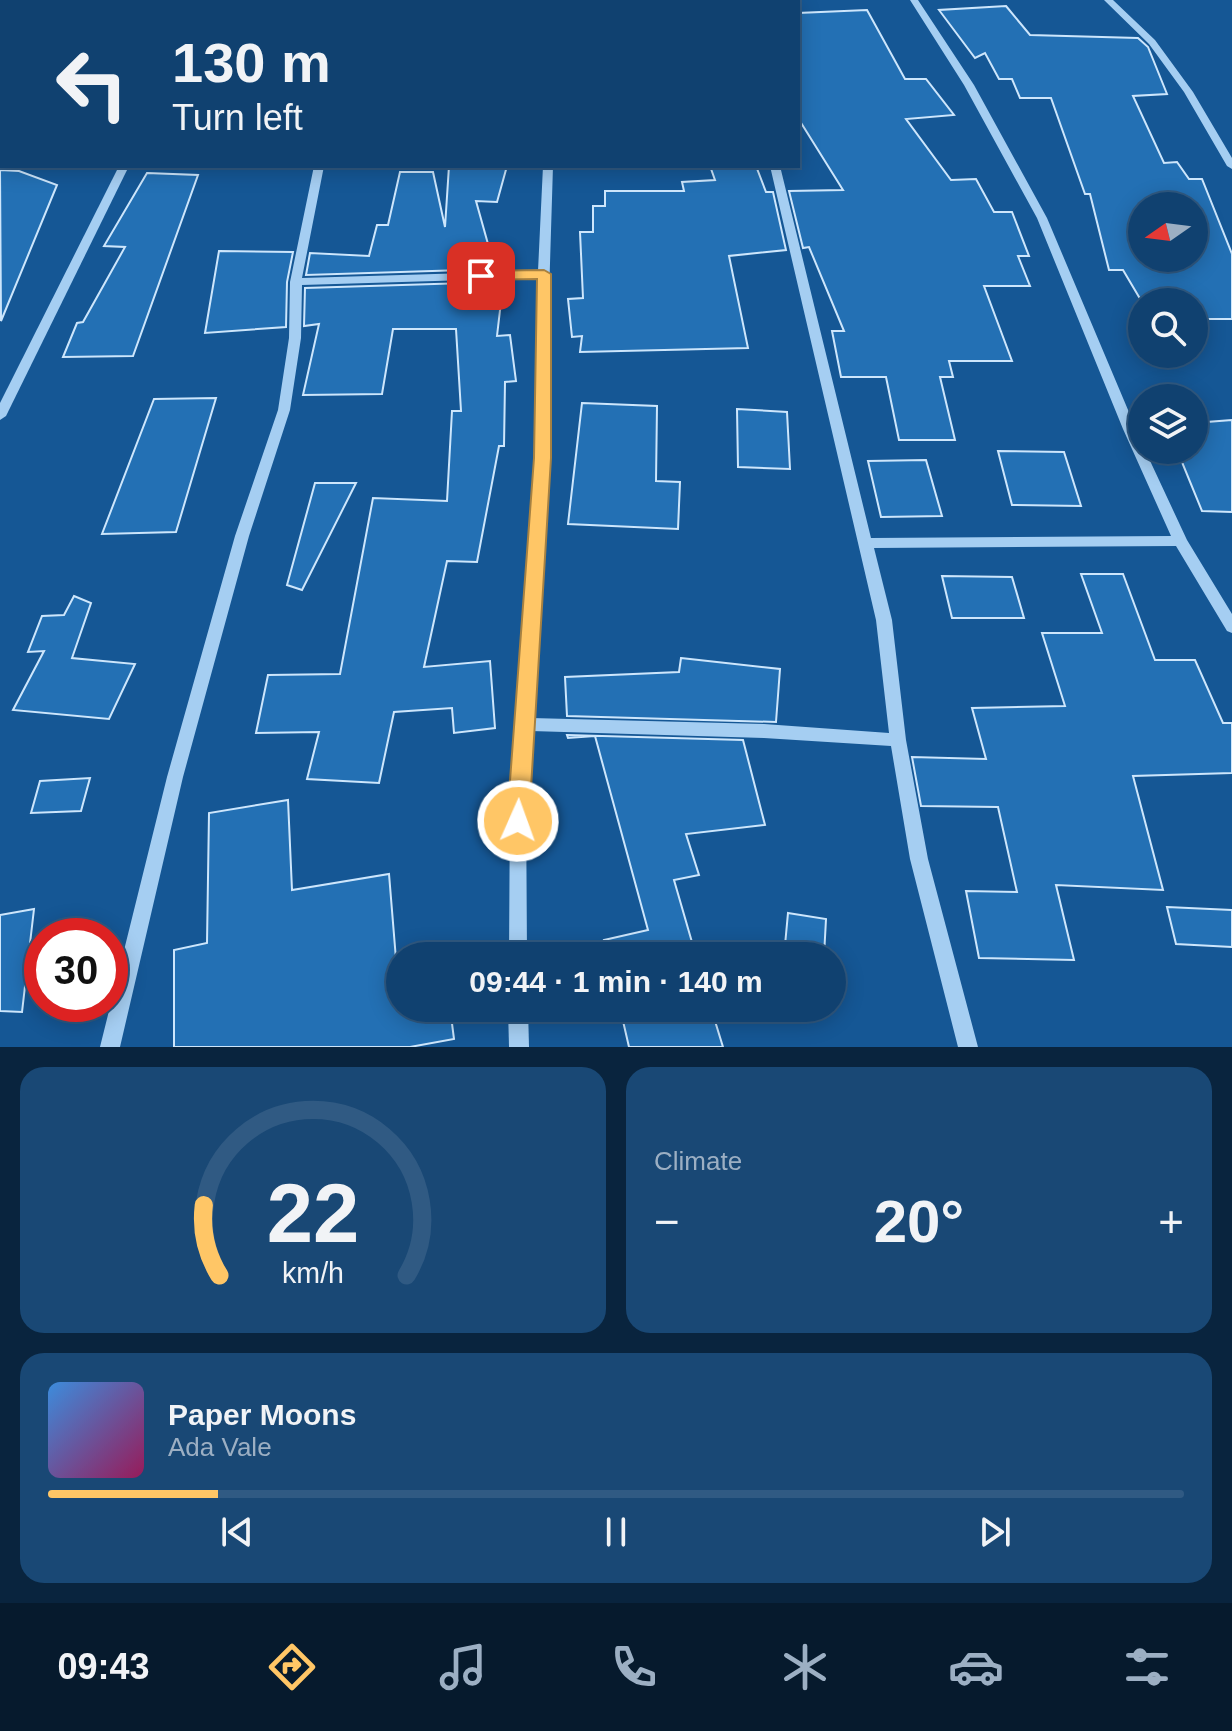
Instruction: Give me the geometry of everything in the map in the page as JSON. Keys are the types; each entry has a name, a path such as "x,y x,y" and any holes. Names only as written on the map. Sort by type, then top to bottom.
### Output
{"street":[{"path":"914,0 975,96 1042,218 1129,429 1180,541 1232,627"},
{"path":"1108,0 1152,42 1188,92 1232,166"},
{"path":"0,416 123,168"},
{"path":"110,1047 175,777 242,536 284,410 295,338 296,282 319,168"},
{"path":"518,942 518,794 542,458 548,168"},
{"path":"775,168 884,620 898,740 919,859 968,1047"},
{"path":"296,282 544,274"},
{"path":"865,543 1180,541"},
{"path":"524,724 764,731 898,740"},
{"path":"518,1022 519,1047"}],"building":[{"path":"1006,6 1030,35 1138,38 1148,47 1167,94 1133,96 1164,163 1177,162 1189,179 1202,179 1207,192 1128,192 1128,272 1208,272 1208,194 1232,254 1232,319 1208,319 1208,288 1134,288 1123,270 1109,270 1090,194 1085,194 1051,98 1020,98 1012,79 999,79 985,53 975,58 939,10"},
{"path":"867,10 905,79 926,79 954,115 906,119 951,180 976,179 994,212 1012,212 1029,256 1018,256 1030,286 984,286 1012,361 949,361 953,377 940,377 955,440 899,440 886,377 841,377 832,331 844,331 809,247 803,248 789,191 843,190 800,121 800,13"},
{"path":"449,168 506,168 497,202 476,201 495,269 306,275 310,253 369,256 377,225 388,225 400,172 433,172 445,227"},
{"path":"711,168 757,168 766,192 773,192 786,250 729,256 748,348 580,352 582,336 572,337 568,299 583,298 580,232 593,232 593,206 605,206 605,191 684,191 682,182 715,180"},
{"path":"0,170 19,171 57,185 1,321"},
{"path":"147,173 198,175 133,356 63,357 77,323 83,322 125,247 104,246"},
{"path":"219,251 293,252 287,282 286,327 205,333"},
{"path":"499,282 502,293 497,336 510,335 516,381 505,382 504,446 499,446 477,562 447,561 424,667 490,661 495,728 454,733 452,708 394,712 379,783 307,779 319,732 256,733 268,675 340,674 373,498 447,501 452,411 461,411 456,329 393,329 382,394 303,395 319,324 304,326 305,288"},
{"path":"216,398 176,532 102,534 154,399"},
{"path":"582,403 657,406 656,481 680,482 678,529 568,524"},
{"path":"737,409 787,412 790,469 738,467"},
{"path":"1232,420 1232,512 1202,511 1183,464 1208,464 1208,422"},
{"path":"998,451 1064,452 1081,506 1012,505"},
{"path":"926,460 942,516 881,517 868,461"},
{"path":"315,483 356,483 302,590 287,585"},
{"path":"1081,574 1123,574 1155,660 1195,660 1223,723 1232,723 1232,773 1133,776 1163,890 1056,885 1074,960 979,958 966,891 1017,892 998,807 921,806 912,757 986,759 972,708 1065,706 1042,633 1102,633"},
{"path":"942,576 1012,577 1024,618 952,618"},
{"path":"74,596 91,603 72,658 135,664 109,719 13,710 44,651 28,652 42,616 64,615"},
{"path":"681,658 780,669 776,722 567,716 565,677 679,672"},
{"path":"567,735 743,740 765,825 686,834 699,875 674,880 692,942 604,942 648,930 595,736 568,738"},
{"path":"90,778 81,811 31,813 40,781"},
{"path":"288,800 292,890 389,874 395,942 386,942 386,1022 452,1022 454,1039 410,1047 174,1047 174,950 207,943 209,813"},
{"path":"1167,907 1232,910 1232,947 1176,944"},
{"path":"34,909 33,918 24,918 22,1012 0,1011 0,915"},
{"path":"788,913 826,919 825,942 785,942"},
{"path":"623,1022 715,1022 723,1047 629,1047"}],"route":[{"path":"481,276 544,274 542,458 518,821"}]}
